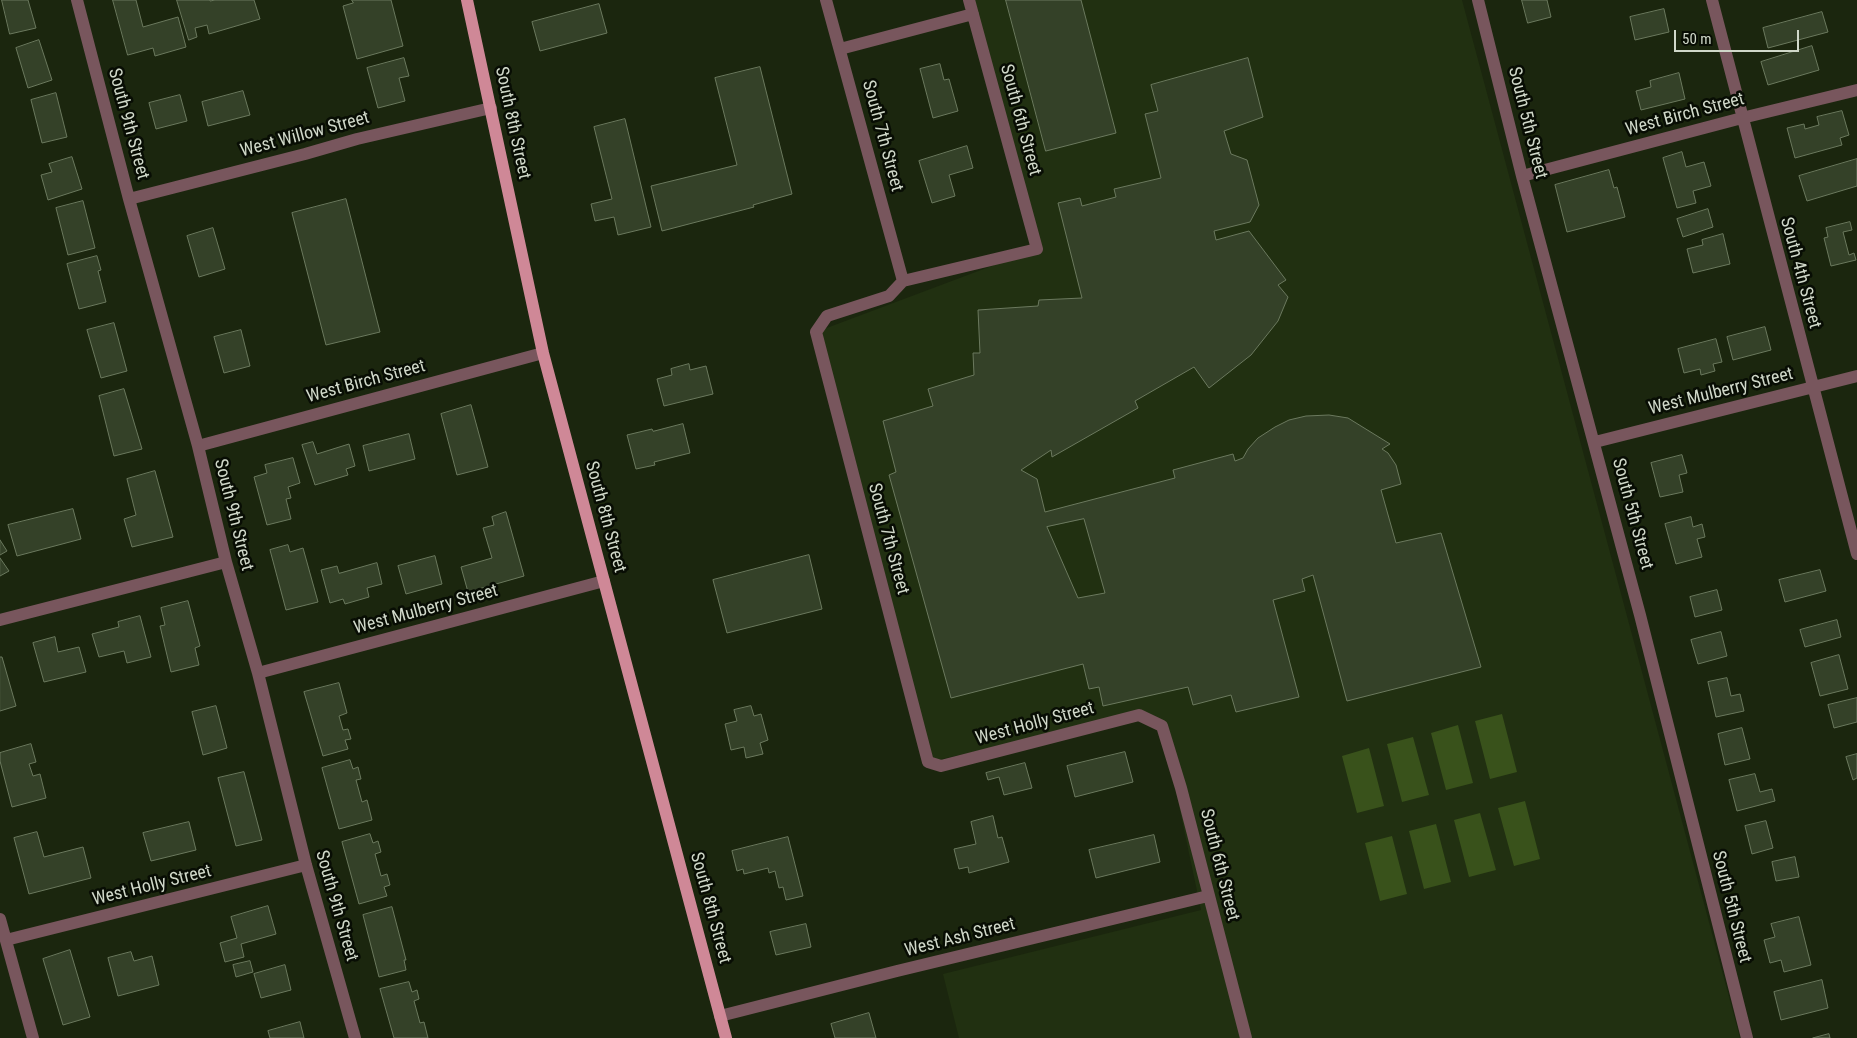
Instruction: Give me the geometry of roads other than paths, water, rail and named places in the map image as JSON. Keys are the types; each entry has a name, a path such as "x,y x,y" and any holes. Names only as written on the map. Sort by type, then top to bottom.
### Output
{"main road":[{"name":"South 8th Street","path":"467,0 543,353 726,1038"}],"street":[{"name":"South 9th Street","path":"78,0 129,199 198,446 226,562 258,673 306,865 354,1038"},
{"name":"South 7th Street","path":"826,0 903,281 889,296 827,316 816,332 928,762 941,766"},
{"name":"South 6th Street","path":"903,281 1037,249 969,0"},
{"name":"South 5th Street","path":"1478,0 1522,176 1595,442 1747,1038"},
{"name":"South 4th Street","path":"1712,0 1857,554"},
{"path":"840,49 973,14"},
{"name":"West Birch Street","path":"1522,176 1857,90"},
{"name":"West Willow Street","path":"129,199 357,139 491,108"},
{"name":"West Birch Street","path":"198,446 543,353"},
{"name":"West Mulberry Street","path":"1595,442 1857,376"},
{"path":"0,620 226,562"},
{"name":"West Mulberry Street","path":"258,673 604,581"},
{"name":"South 6th Street","path":"1139,715 1162,726 1181,788 1246,1038"},
{"name":"West Holly Street","path":"941,766 1139,715"},
{"name":"West Holly Street","path":"6,940 306,865"},
{"name":"West Ash Street","path":"720,1016 906,968 1208,896"},
{"path":"0,919 33,1038"}]}
